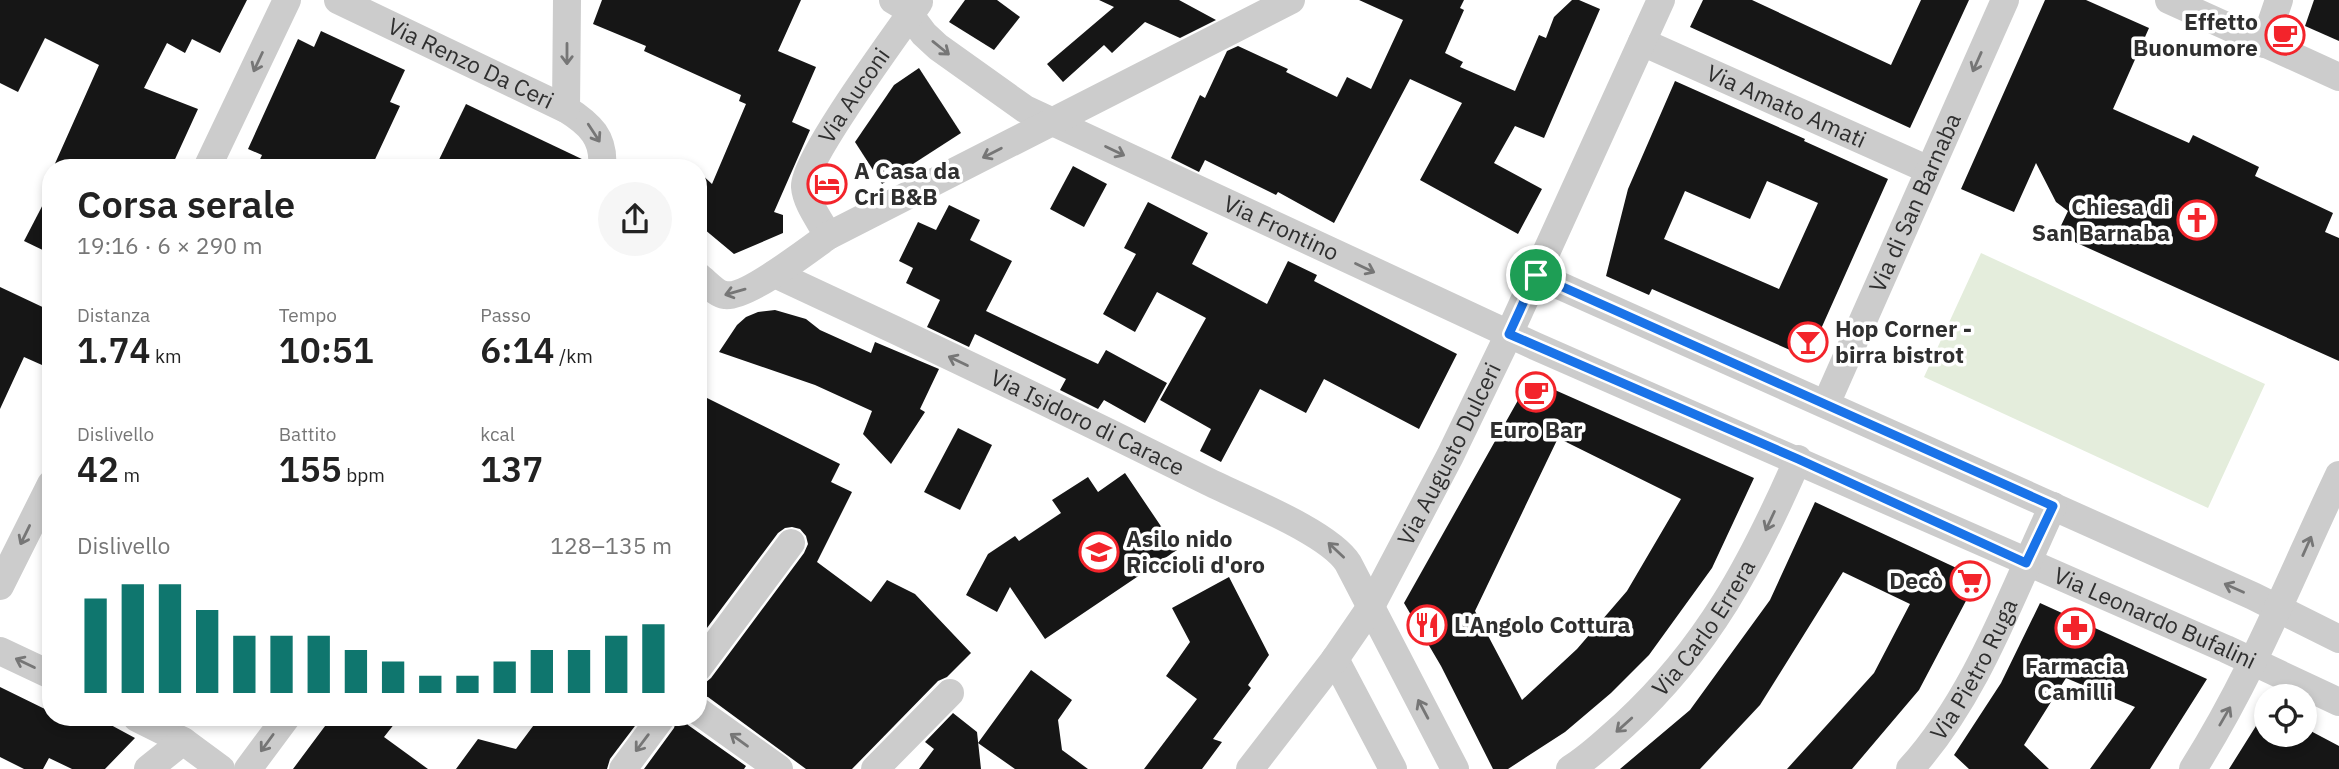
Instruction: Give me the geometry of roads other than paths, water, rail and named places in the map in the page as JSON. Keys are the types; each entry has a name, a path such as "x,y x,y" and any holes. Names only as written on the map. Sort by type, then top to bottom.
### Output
{"street":[{"path":"211,159 287,0"},
{"name":"Via Renzo Da Ceri","path":"338,0 566,109 593,127 602,150 602,159"},
{"path":"566,109 567,0"},
{"path":"707,283 719,293 734,295 775,274 828,236 1291,0"},
{"name":"Via Augusto Dulceri","path":"1250,769 1335,659 1370,608 1450,456 1509,334 1661,0"},
{"name":"Via di San Barnaba","path":"1826,404 2005,0"},
{"path":"2169,0 2334,75"},
{"path":"2264,44 2279,0"},
{"name":"Via Frontino","path":"908,5 924,34 938,47 1025,109 1509,334"},
{"name":"Via Auconi","path":"828,236 805,191 806,175 822,144 908,5"},
{"name":"Via Amato Amati","path":"1642,42 1929,170"},
{"name":"Via Isidoro di Carace","path":"775,274 1159,457 1317,536 1343,555 1455,769"},
{"path":"1536,275 2279,608 2339,639"},
{"name":"Via Leonardo Bufalini","path":"1509,334 2254,661 2339,702"},
{"name":"Via Carlo Errera","path":"1570,769 1636,714 1692,653 1737,585 1798,459"},
{"path":"2193,769 2254,661 2339,475"},
{"path":"0,586 42,502"},
{"name":"Via Pietro Ruga","path":"1918,766 1964,691 2053,506"},
{"path":"707,656 792,543"},
{"path":"0,651 42,671"},
{"path":"1335,659 1393,769"},
{"path":"875,769 950,693"},
{"path":"707,717 779,769"},
{"path":"153,726 183,741 221,769"},
{"path":"248,769 280,726"},
{"path":"622,769 655,726"},
{"path":"148,769 183,741"}],"place":[{"name":"Effetto Buonumore","path":"2285,35"},
{"name":"A Casa da Cri B&B","path":"827,184"},
{"name":"Chiesa di San Barnaba","path":"2197,220"},
{"name":"Hop Corner - birra bistrot","path":"1808,342"},
{"name":"Euro Bar","path":"1536,392"},
{"name":"Asilo nido Riccioli d'oro","path":"1099,552"},
{"name":"Decò","path":"1970,581"},
{"name":"L'Angolo Cottura","path":"1427,625"},
{"name":"Farmacia Camilli","path":"2075,628"}]}
